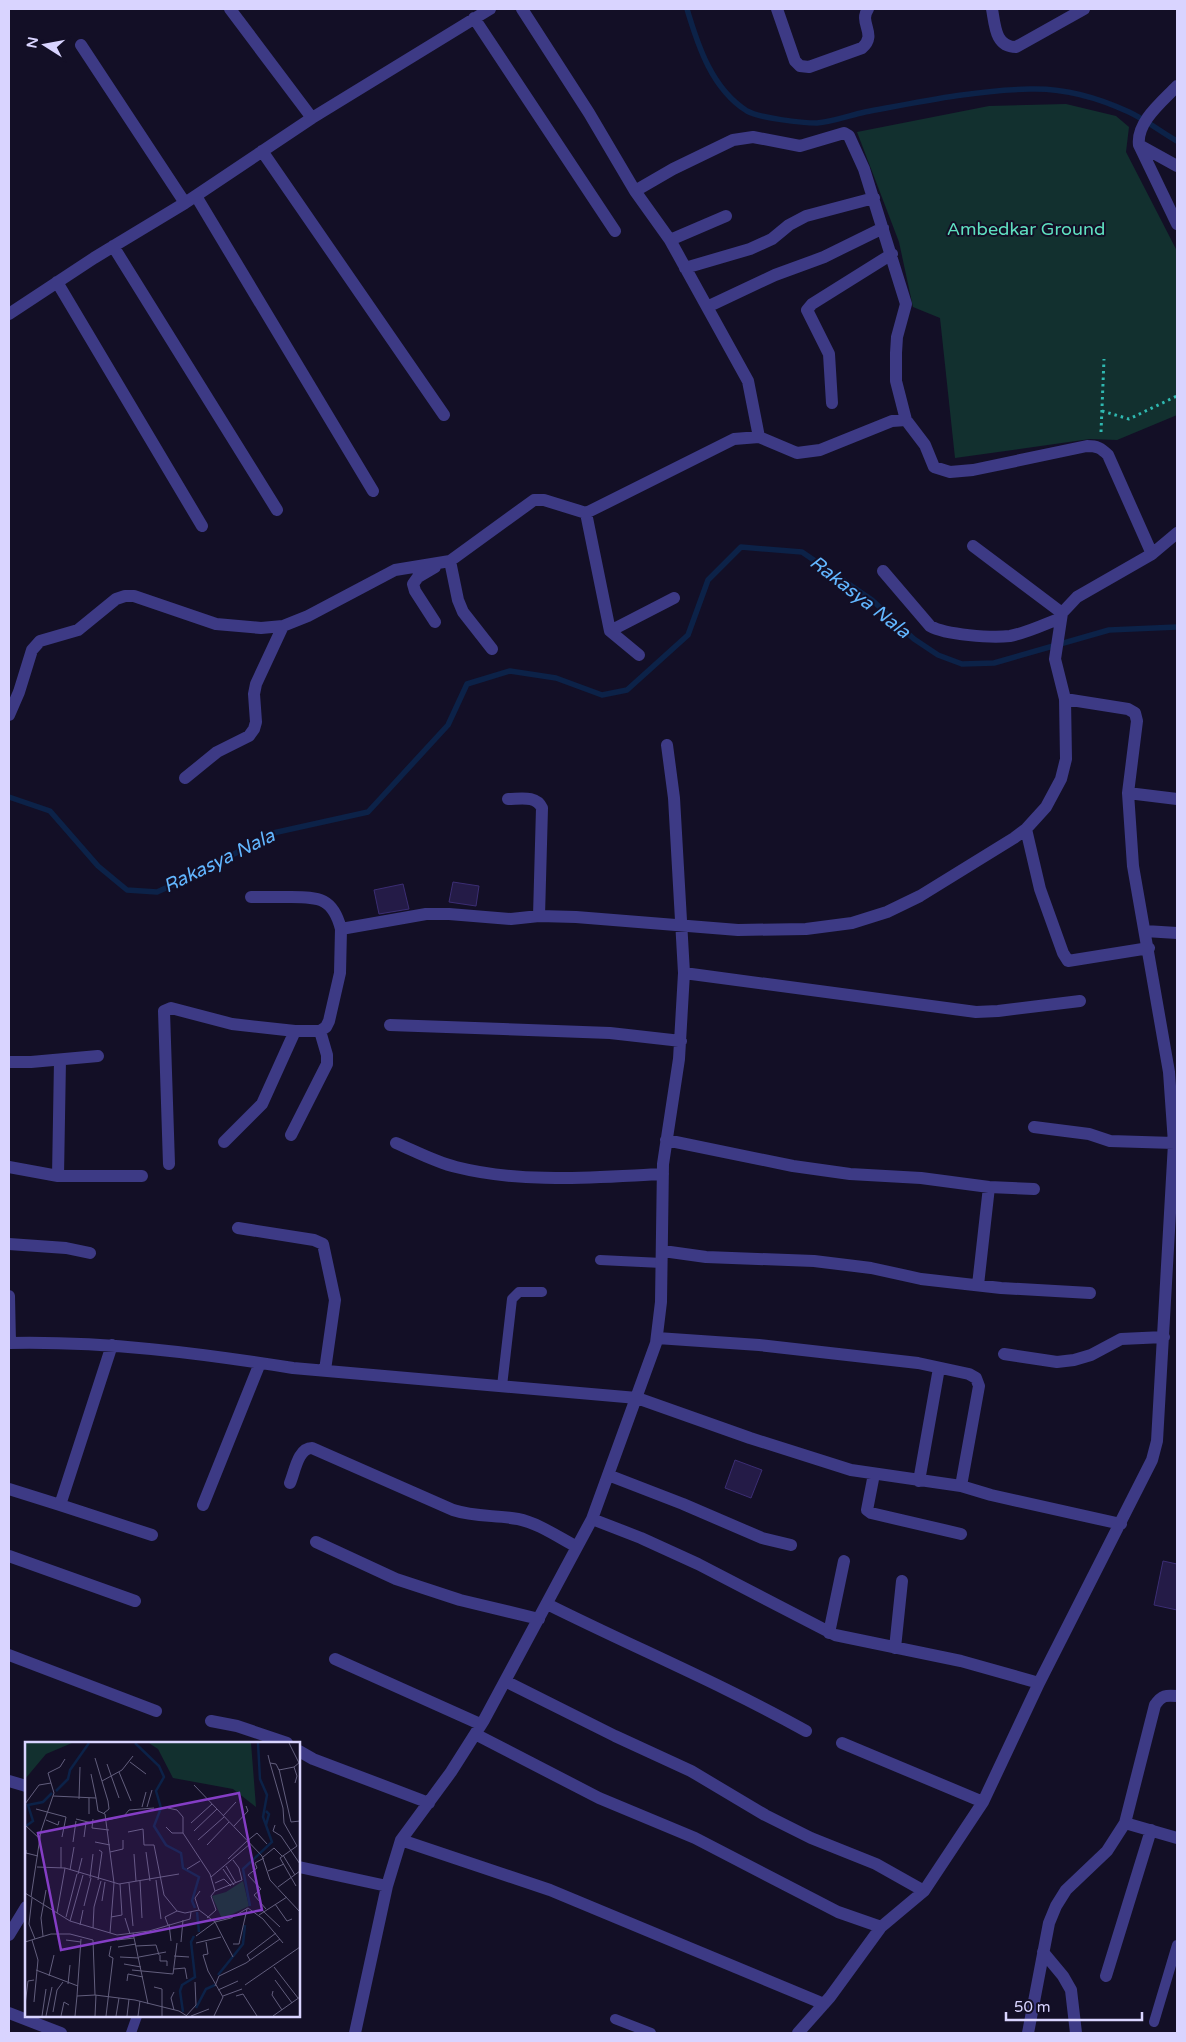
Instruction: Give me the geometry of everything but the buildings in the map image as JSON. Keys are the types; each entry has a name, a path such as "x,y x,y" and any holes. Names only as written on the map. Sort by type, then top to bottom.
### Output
{"street":[{"path":"230,9 312,118"},
{"path":"522,9 589,113 635,191 670,240 748,381 759,437"},
{"path":"777,9 796,61 800,66 809,67 862,48 868,44 870,36 865,20 868,9"},
{"path":"992,9 997,36 1002,43 1009,47 1016,47 1084,9"},
{"path":"9,314 56,282 190,199 312,118 482,12 615,231"},
{"path":"81,45 190,199 373,491"},
{"path":"1177,86 1150,115 1140,131 1139,145 1177,224"},
{"path":"635,191 673,169 733,140 753,137 800,146 844,133 849,136 864,169 874,198 906,304 897,337 896,353 896,381 906,420 925,445 934,467 950,472 974,470 1087,446 1099,448 1108,455 1152,554"},
{"path":"1139,145 1177,166"},
{"path":"262,151 444,416"},
{"path":"685,268 750,250 772,239 789,225 806,216 874,198"},
{"path":"670,240 726,216"},
{"path":"707,307 775,275 824,257 883,228"},
{"path":"113,246 277,510"},
{"path":"832,403 829,354 807,310 812,304 892,254"},
{"path":"56,282 202,526"},
{"path":"434,622 415,591 413,584 418,577 445,562 534,500 544,500 586,513 734,439 759,437 797,453 809,453 892,421 906,420"},
{"path":"586,513 610,631 639,655"},
{"path":"341,928 426,914 511,919 539,916 614,919 738,930 782,931 852,923 887,912 920,896 1026,829 1046,807 1061,779 1066,759 1065,699 1055,659 1061,618 1077,596 1152,554 1177,533"},
{"path":"973,546 1061,618"},
{"path":"9,715 19,692 32,650 40,641 78,630 116,599 134,596 216,624 261,628 283,626 308,616 395,570 445,562"},
{"path":"445,562 463,612 492,649"},
{"path":"883,571 930,626 938,631 951,634 1011,636 1061,618"},
{"path":"610,631 674,598"},
{"path":"184,778 217,752 249,736 254,730 256,722 254,694 256,684 283,626"},
{"path":"798,2033 824,2004 881,1927 924,1891 983,1802 1039,1683 1152,1460 1157,1441 1164,1337 1172,1303 1175,1177 1169,1072 1149,948 1133,866 1128,793 1137,721 1135,712 1128,709 1065,699"},
{"path":"355,2033 387,1886 401,1840 451,1772 478,1729 592,1520 657,1338 662,1302 663,1174 666,1140 681,1041 684,973 681,895 667,745"},
{"path":"1128,793 1177,799"},
{"path":"508,799 535,799 539,801 542,808 539,916"},
{"path":"1026,829 1040,889 1063,953 1068,960 1149,948"},
{"path":"168,1164 164,1012 167,1008 232,1024 295,1031 320,1031 326,1027 329,1021 340,973 341,928 337,915 331,906 314,897 251,897"},
{"path":"1145,931 1177,933"},
{"path":"684,973 976,1012 1080,1001"},
{"path":"390,1025 610,1033 681,1041"},
{"path":"224,1142 262,1104 295,1031"},
{"path":"291,1135 327,1064 327,1055 320,1031"},
{"path":"9,1062 98,1056"},
{"path":"58,1176 60,1060"},
{"path":"1034,1128 1089,1134 1110,1141 1174,1143"},
{"path":"666,1140 793,1166 850,1174 921,1178 989,1187 1034,1189"},
{"path":"396,1143 429,1158 456,1167 500,1174 559,1178 663,1174"},
{"path":"9,1167 58,1176 142,1176"},
{"path":"978,1285 989,1187"},
{"path":"238,1228 319,1241 323,1244 335,1300 325,1370"},
{"path":"9,1244 66,1248 90,1253"},
{"path":"662,1257 814,1261 978,1285 1090,1293"},
{"path":"9,1296 9,1343 112,1345 293,1368 637,1398 750,1438 851,1470 962,1486 991,1496 1121,1524"},
{"path":"1004,1354 1057,1362 1091,1355 1121,1339 1164,1337"},
{"path":"657,1338 758,1345 918,1363 970,1374 976,1378 978,1386 962,1486"},
{"path":"60,1505 112,1345"},
{"path":"203,1505 260,1363"},
{"path":"919,1481 940,1368"},
{"path":"290,1482 302,1452 307,1448 312,1448 453,1510 471,1515 518,1519 535,1525 577,1548"},
{"path":"874,1474 867,1510 871,1513 961,1534"},
{"path":"608,1475 683,1504 762,1538 791,1546"},
{"path":"9,1491 60,1505 152,1535"},
{"path":"592,1520 642,1538 698,1564 829,1633 961,1661 1039,1683"},
{"path":"316,1542 396,1579 460,1600 539,1619"},
{"path":"9,1556 135,1601"},
{"path":"829,1633 844,1561"},
{"path":"895,1648 902,1581"},
{"path":"546,1604 632,1646 753,1701 806,1731"},
{"path":"9,1655 156,1712"},
{"path":"335,1659 478,1729 599,1798 695,1838 838,1912 881,1927"},
{"path":"505,1681 615,1736 691,1771 765,1815 811,1838 876,1864 924,1891"},
{"path":"1028,2033 1049,1923 1066,1890 1107,1851 1125,1823 1155,1704 1166,1695 1177,1696"},
{"path":"211,1721 237,1726 284,1742"},
{"path":"842,1743 983,1802"},
{"path":"300,1752 313,1759 429,1803"},
{"path":"9,1781 25,1786"},
{"path":"1125,1823 1177,1838"},
{"path":"1106,1976 1150,1830"},
{"path":"401,1840 550,1890 824,2004"},
{"path":"300,1867 387,1886"},
{"path":"9,1935 25,1909"},
{"path":"1043,1952 1063,1976 1071,1990 1076,2033"},
{"path":"9,2013 25,2017"},
{"path":"27,2017 40,2020 61,2033"}],"lane":[{"path":"600,1260 662,1257"},
{"path":"502,1386 512,1299 519,1292 542,1292"},
{"path":"1154,2022 1177,1945"},
{"path":"131,2033 137,2017"},
{"path":"615,2019 651,2033"}],"path":[{"path":"1099,448 1104,359"},
{"path":"1102,411 1130,419 1177,396"}],"green space":[{"name":"Ambedkar Ground","path":"1066,104 1116,116 1129,127 1126,152 1177,251 1177,415 1117,440 1090,439 955,458 940,318 913,307 899,242 857,132 989,106"}],"waterway":[{"path":"687,9 702,52 716,79 735,102 753,114 791,121 817,123 947,97 1009,90 1042,89 1081,95 1117,107 1129,112 1177,141"},
{"name":"Rakasya Nala","path":"9,797 50,811 98,866 127,890 157,892 199,873 273,833 368,812 448,725 467,684 510,671 556,678 602,695 627,690 688,635 708,580 741,547 802,552 872,600 914,639 938,655 962,664 994,663 1109,630 1177,627"}]}
